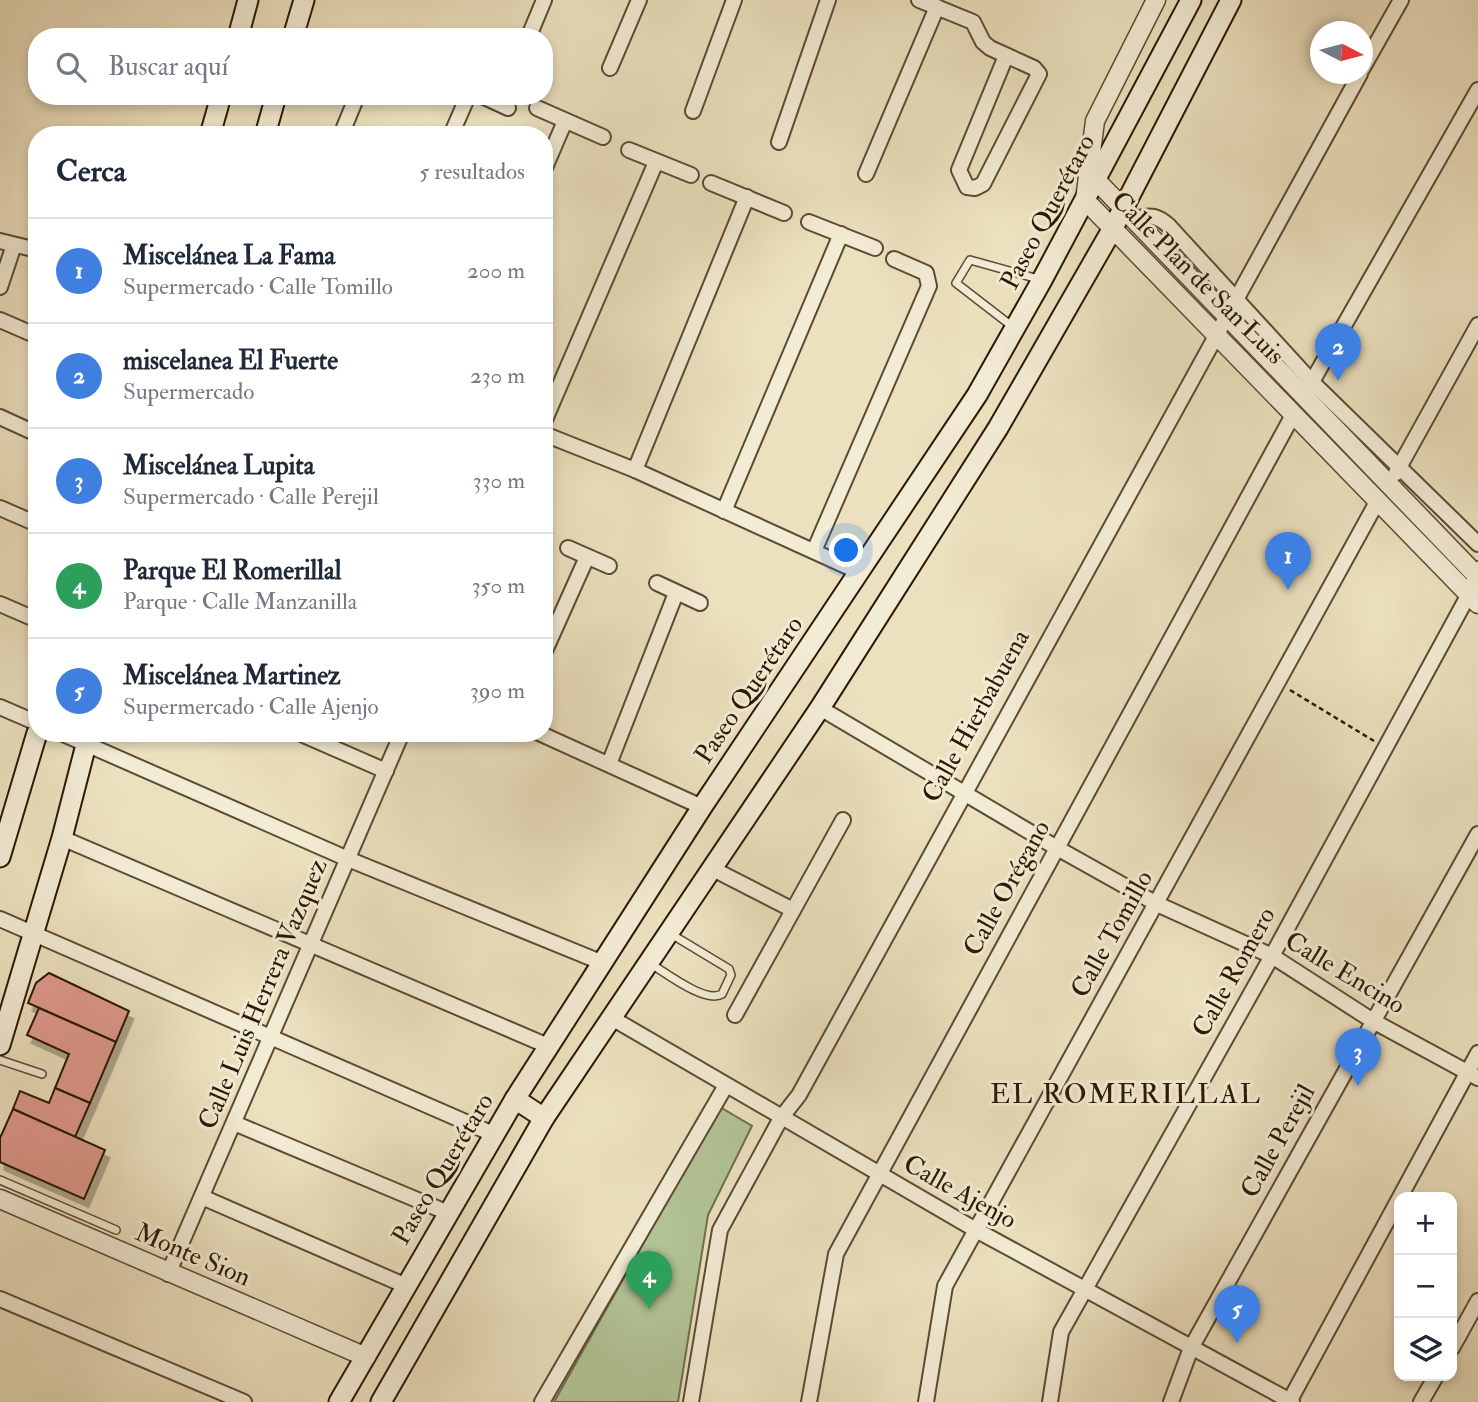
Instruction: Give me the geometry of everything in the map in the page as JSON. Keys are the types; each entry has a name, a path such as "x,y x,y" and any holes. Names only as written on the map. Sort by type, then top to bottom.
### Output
{"main road":[{"path":"240,28 248,0"},
{"path":"296,28 304,0"},
{"name":"Paseo Querétaro","path":"339,1402 446,1212 548,1046 702,807 977,395 1042,280 1191,0"},
{"path":"381,1402 544,1118 820,708 998,428 1112,228 1130,213 1231,0"},
{"path":"213,126 218,105"},
{"path":"268,126 273,105"},
{"path":"0,857 7,813 34,742"},
{"path":"0,1045 62,838 86,742"},
{"path":"515,1099 544,1118"}],"street":[{"path":"532,28 544,0"},
{"path":"610,68 639,0"},
{"path":"693,111 734,0"},
{"path":"779,142 828,0"},
{"path":"919,0 973,22 983,42 1034,68 1039,74 984,184 975,188 967,187 959,170 1006,56"},
{"path":"1141,0 1145,20"},
{"path":"1085,200 1095,121 1156,0"},
{"name":"Calle Hierbabuena","path":"1373,50 1401,0"},
{"path":"866,174 937,7"},
{"name":"Calle Hierbabuena","path":"691,1402 720,1230 781,1118 799,1095 1354,84"},
{"path":"1307,389 1478,90"},
{"path":"345,126 353,105"},
{"path":"456,126 464,105"},
{"path":"502,105 508,108"},
{"path":"537,108 603,137"},
{"path":"553,149 565,121"},
{"path":"629,150 691,175"},
{"path":"553,401 656,162"},
{"name":"Calle Plan de San Luis","path":"1096,180 1225,315 1307,389 1387,485 1477,574"},
{"path":"711,183 784,213"},
{"path":"635,470 747,197"},
{"name":"Calle Plan de San Luis","path":"1085,200 1473,599"},
{"path":"1130,213 1160,218 1235,298 1307,389 1400,466 1478,544"},
{"path":"809,222 875,248"},
{"path":"724,511 841,234"},
{"path":"0,287 7,243 28,248"},
{"path":"814,551 929,286 926,273 894,259"},
{"path":"0,320 28,332"},
{"path":"1387,485 1478,325"},
{"name":"Calle Orégano","path":"809,1402 836,1254 1294,413"},
{"path":"0,417 28,429"},
{"path":"553,438 635,470 859,572"},
{"name":"Calle Tomillo","path":"926,1402 945,1286 1377,502"},
{"path":"0,508 28,520"},
{"path":"568,548 609,566"},
{"path":"553,633 587,557"},
{"name":"Calle Romero","path":"1050,1402 1061,1332 1272,956 1384,747 1473,599 1477,574"},
{"path":"657,583 699,603"},
{"path":"609,764 677,593"},
{"path":"0,604 28,616"},
{"path":"0,707 28,719"},
{"name":"Calle Encino","path":"820,708 1057,848 1157,904 1272,956 1373,1021 1472,1075"},
{"path":"553,739 702,807"},
{"path":"96,742 348,859 603,963"},
{"path":"320,742 386,771"},
{"name":"Calle Luis Herrera Vazquez","path":"168,1274 398,742"},
{"path":"735,1014 843,820"},
{"name":"Calle Perejil","path":"1171,1402 1191,1348 1478,834"},
{"path":"62,838 548,1046"},
{"path":"711,868 793,910"},
{"path":"0,919 493,1134"},
{"name":"Calle Ajenjo","path":"610,1017 725,1087 976,1230 1290,1401"},
{"path":"1290,1401 1472,1075 1478,1053"},
{"path":"542,1402 725,1087"},
{"path":"234,1123 446,1212"},
{"path":"202,1197 404,1285"},
{"name":"Monte Sion","path":"0,1199 168,1274 366,1357"},
{"path":"0,1299 244,1402"},
{"path":"1457,1339 1478,1301"},
{"path":"1421,1402 1433,1381"}],"lane":[{"path":"1015,329 956,283 970,260 1042,280"},
{"path":"647,962 699,993 711,998 722,994 731,975 729,969 667,932"},
{"path":"0,1060 42,1074"},
{"path":"0,1180 116,1230"}],"path":[{"path":"1278,682 1384,747"}],"green space":[{"path":"720,1107 752,1126 708,1215 678,1402 554,1402"}],"building":[{"path":"49,973 129,1011 116,1042 28,1003 36,983"},
{"path":"39,1008 116,1042 90,1103 55,1088 69,1054 27,1035"},
{"path":"55,1088 90,1103 75,1137 13,1109 20,1091 49,1103"},
{"path":"13,1109 105,1150 84,1199 0,1162 0,1138"}],"place":[{"name":"miscelanea El Fuerte","path":"1338,381"},
{"name":"Miscelánea La Fama","path":"1288,590"},
{"name":"Miscelánea Lupita","path":"1358,1086"},
{"name":"Parque El Romerillal","path":"649,1309"},
{"name":"Miscelánea Martinez","path":"1237,1343"}],"district":[{"name":"EL ROMERILLAL","path":"1126,1094"}]}
